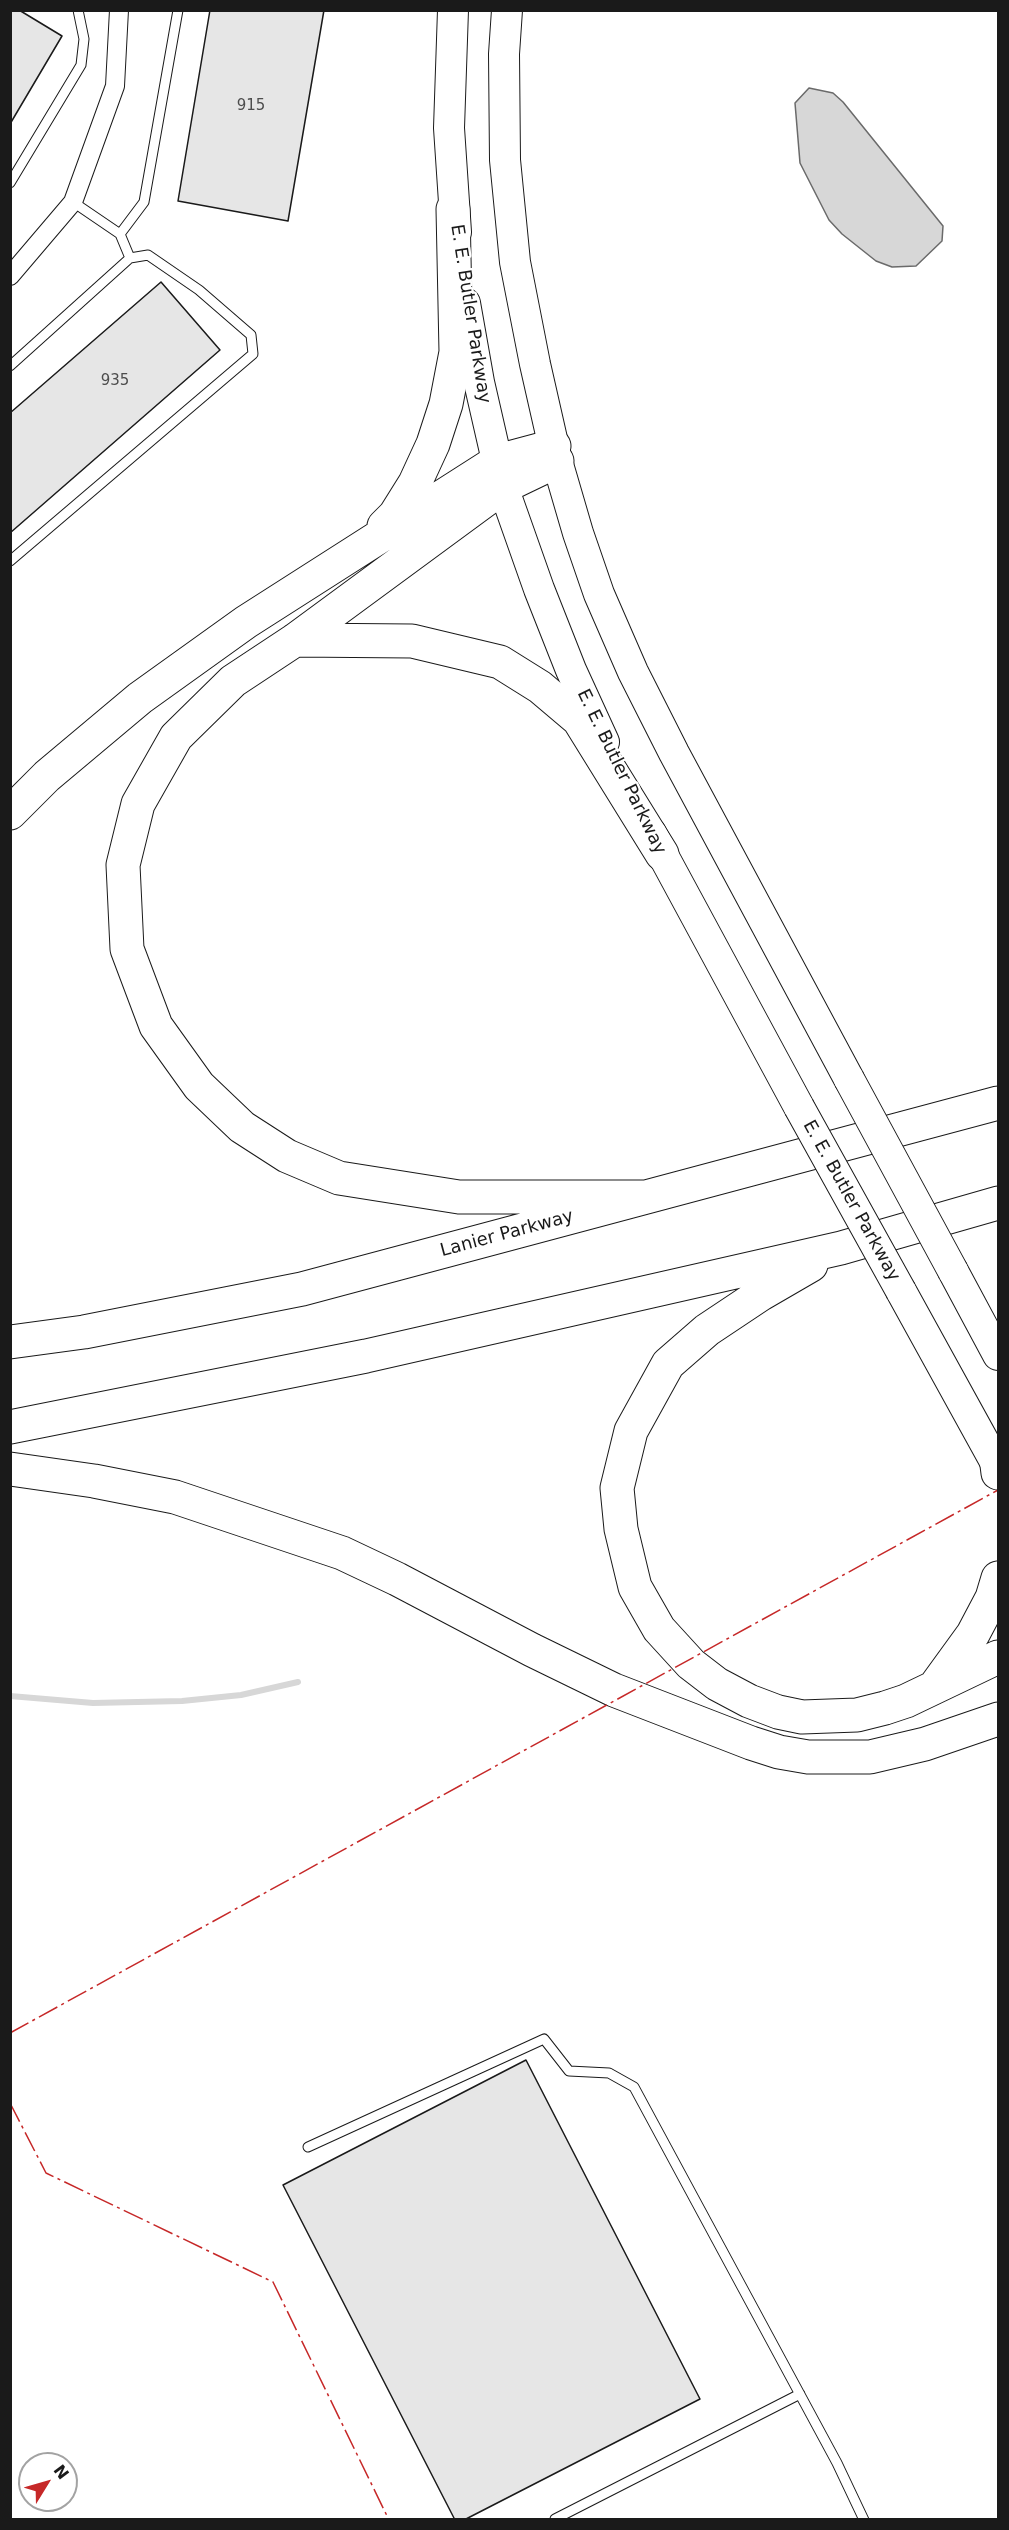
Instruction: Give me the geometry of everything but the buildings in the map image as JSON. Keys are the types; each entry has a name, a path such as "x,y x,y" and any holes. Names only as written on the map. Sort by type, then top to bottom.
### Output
{"highway":[{"name":"E. E. Butler Parkway","path":"453,10 449,128 453,208 465,306 479,382 501,474 539,589 571,670 605,744 662,854 998,1468"},
{"path":"507,10 504,54 505,160 515,262 535,364 556,453 596,584 633,672 674,753 999,1355"},
{"path":"360,549 395,515 415,483 433,444 446,404 456,352 453,208"},
{"path":"10,813 47,776 140,698 246,622 360,549 501,474 556,453"},
{"path":"501,474 295,640 233,681 176,737 138,804 123,865 127,949 156,1026 199,1086 242,1127 287,1156 339,1178 459,1197 644,1197"},
{"path":"295,640 412,641 500,662 540,687 579,720 662,854"},
{"name":"Lanier Parkway","path":"10,1342 84,1332 302,1289 999,1103"},
{"path":"10,1427 366,1356 841,1248 999,1203"},
{"path":"841,1248 761,1293 707,1330 668,1364 631,1431 619,1471 617,1488 621,1529 635,1587 659,1629 692,1664 717,1684 749,1701 802,1718 834,1718 885,1708 906,1701 999,1657"},
{"path":"10,1469 94,1481 175,1497 342,1553 614,1690 779,1752 808,1757 870,1757 925,1744 999,1719"},
{"path":"934,1687 974,1634 999,1578"},
{"path":"954,1734 999,1706"}],"street":[{"path":"10,276 73,202 115,86 119,10"}],"lane":[{"path":"10,183 81,65 84,39 78,10"},
{"path":"120,234 144,202 178,10"},
{"path":"73,202 120,234 130,258"},
{"path":"10,366 130,258 148,255 199,290 251,335 253,354 10,561"},
{"path":"308,2147 544,2039 569,2071 609,2073 634,2087 800,2394 864,2520"},
{"path":"555,2519 800,2394"}],"shaded area":[{"path":"809,88 833,93 843,102 943,226 942,241 916,266 892,267 876,261 842,234 829,220 800,163 795,103"}],"waterway":[{"path":"10,1696 93,1703 182,1701 241,1695 298,1682"}],"power":[{"path":"10,2033 998,1490"},
{"path":"10,2103 46,2173 273,2282 389,2520"}]}
